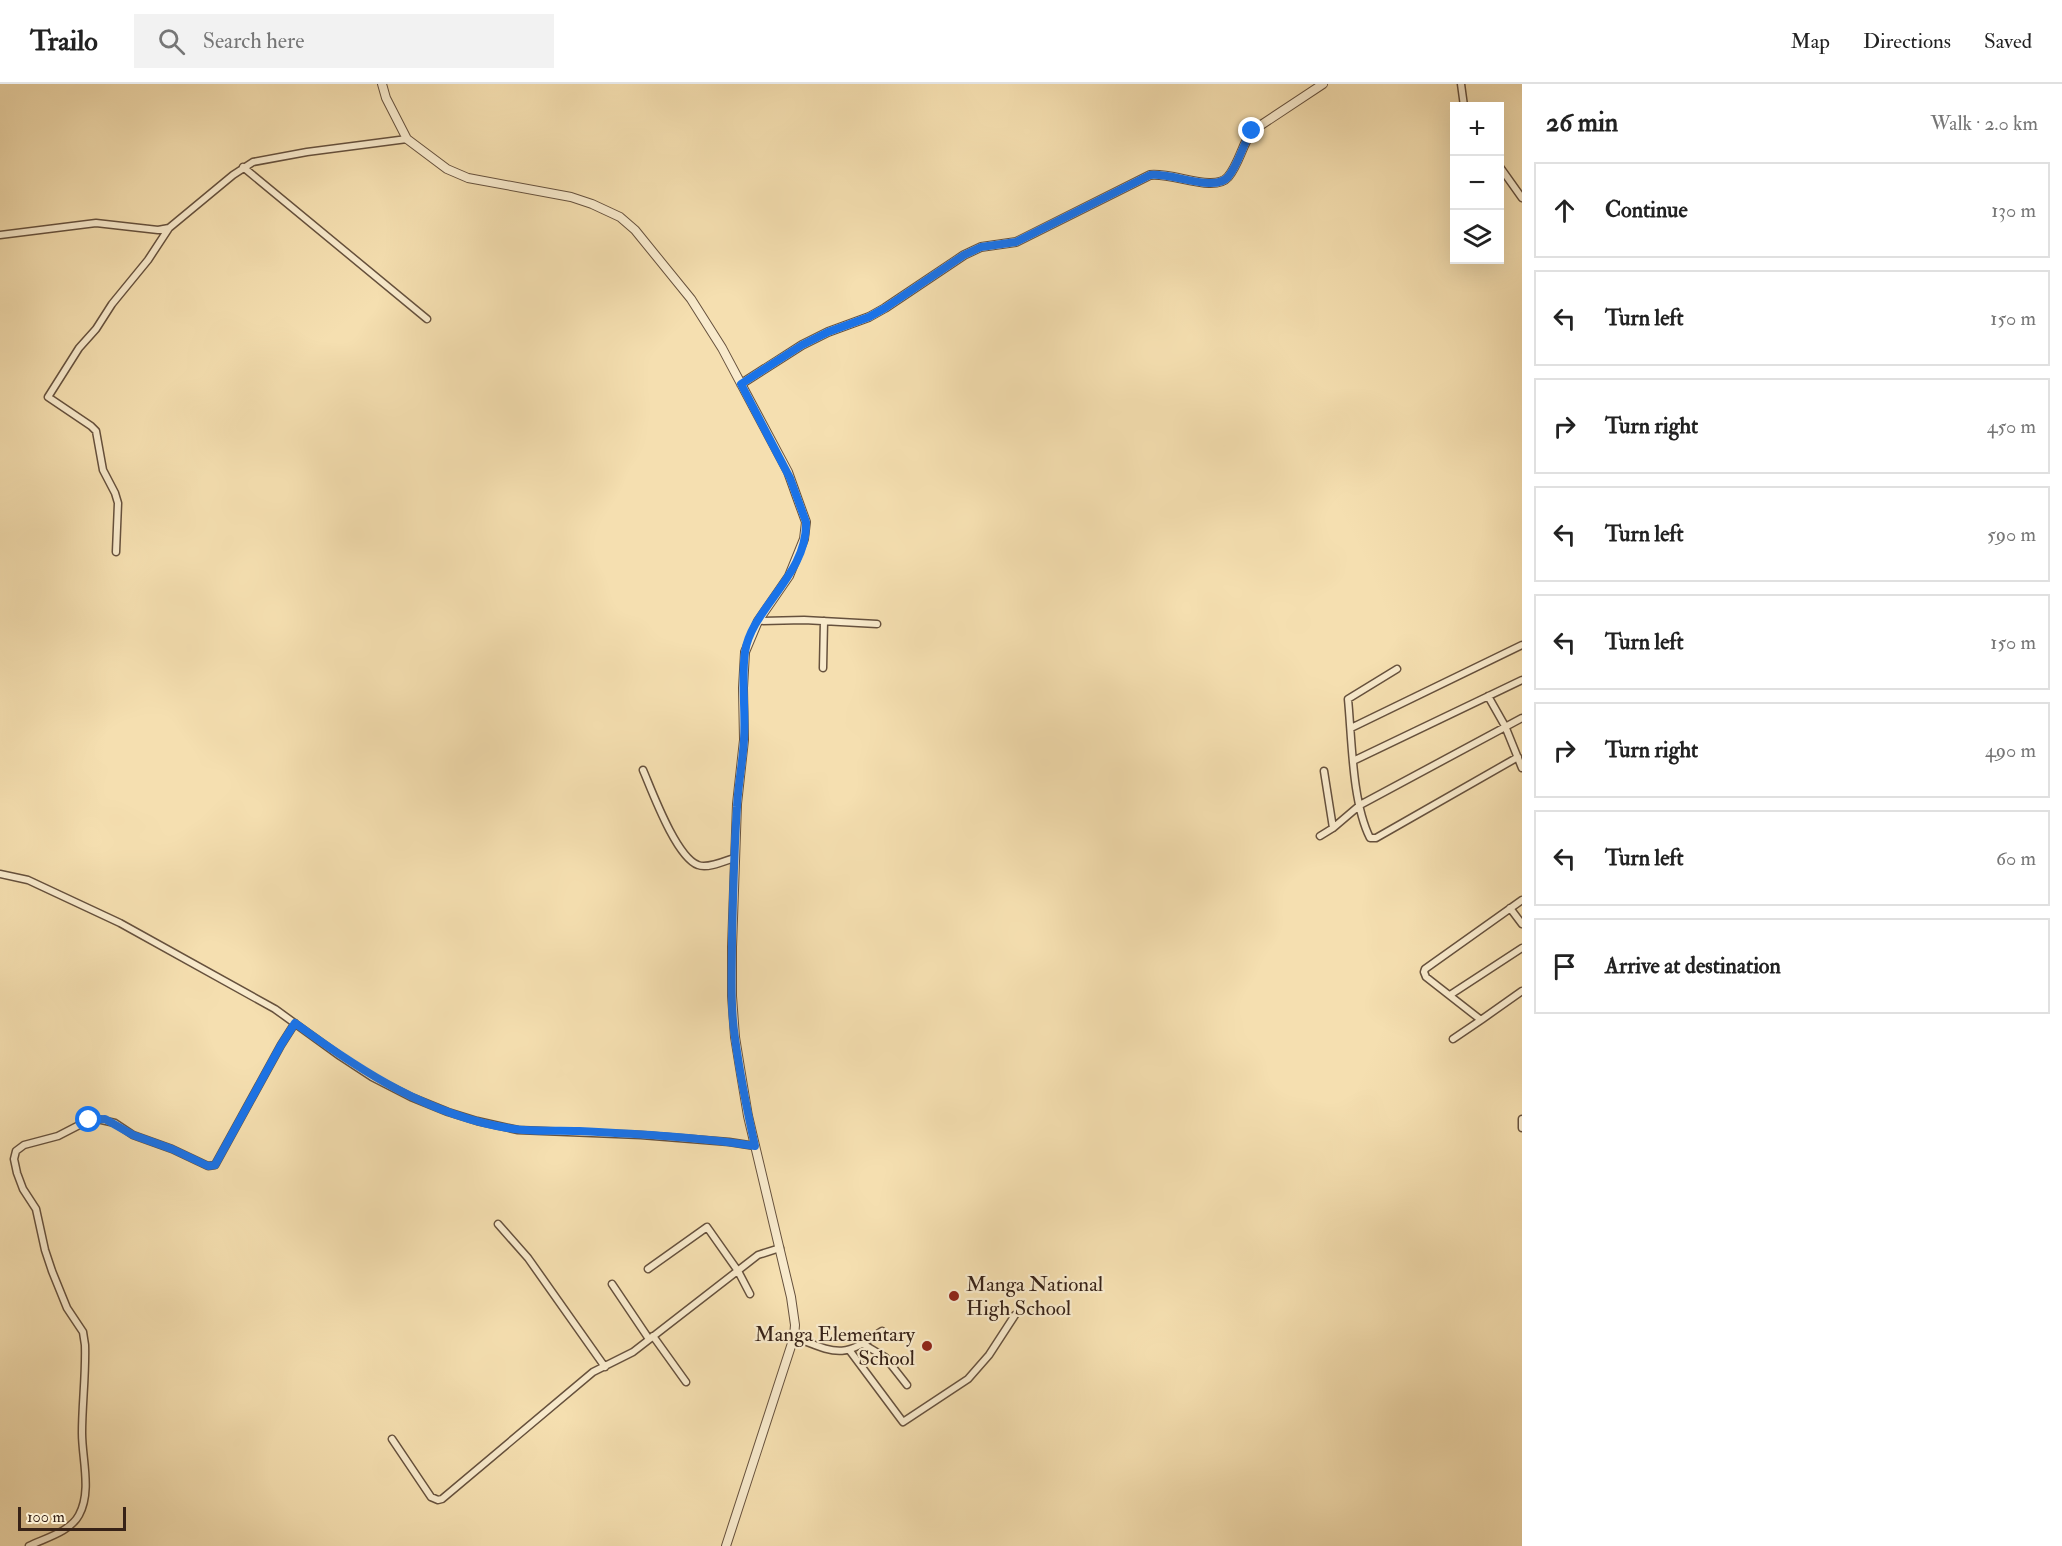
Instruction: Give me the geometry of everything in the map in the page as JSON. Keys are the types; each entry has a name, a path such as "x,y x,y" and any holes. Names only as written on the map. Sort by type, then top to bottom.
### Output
{"street":[{"path":"382,84 386,98 407,139 447,169 468,178 571,197 620,217 635,230 691,299 741,384 790,478 806,522 804,539 789,576 758,621 745,652 744,740 734,858 732,996 735,1037 755,1146 794,1311 794,1337 726,1546"},
{"path":"1461,84 1463,102"},
{"path":"741,384 802,345 885,308 964,255 981,247 1016,242 1150,175 1167,175 1206,184 1218,184 1232,171 1252,131 1317,86"},
{"path":"116,552 118,503 102,466 96,431 48,397 79,348 148,260 169,228 243,167 253,162 307,152 407,139"},
{"path":"243,167 427,319"},
{"path":"1504,173 1522,198"},
{"path":"0,235 96,223 158,230 169,228"},
{"path":"758,621 877,624"},
{"path":"823,668 824,621"},
{"path":"1351,728 1522,645"},
{"path":"1397,669 1349,698 1353,761 1368,836 1376,838 1518,757"},
{"path":"1353,761 1522,680"},
{"path":"1488,696 1505,726 1522,768"},
{"path":"1320,836 1360,805 1522,718"},
{"path":"643,770 672,836 695,864 703,866 734,858"},
{"path":"1324,771 1333,828"},
{"path":"0,874 28,880 120,923 259,999 372,1077 411,1097 448,1112 518,1130 641,1135 755,1146"},
{"path":"1481,1020 1426,976 1425,969 1522,900"},
{"path":"1510,908 1522,924"},
{"path":"1450,995 1522,948"},
{"path":"1453,1039 1522,991"},
{"path":"29,1546 68,1528 79,1515 83,1503 85,1487 82,1436 85,1345 83,1332 67,1308 52,1271 36,1209 23,1189 17,1173 14,1159 16,1151 24,1145 58,1137 89,1120 97,1119 115,1123 133,1135 172,1149 208,1166 215,1165 295,1023"},
{"path":"1522,1119 1522,1128"},
{"path":"498,1224 535,1267 605,1366"},
{"path":"648,1269 707,1227 738,1271 750,1294"},
{"path":"392,1439 431,1497 442,1499 593,1372 626,1357 758,1255 780,1248"},
{"path":"612,1284 686,1382"},
{"path":"850,1351 903,1422 968,1379 989,1355 1015,1315"},
{"path":"794,1337 832,1350 850,1351 882,1330"},
{"path":"863,1344 885,1357 907,1385"}],"place":[{"name":"Manga National High School","path":"954,1296"},
{"name":"Manga Elementary School","path":"927,1346"}],"route":[{"path":"89,1120 105,1119 133,1135 172,1149 208,1166 215,1165 295,1023 372,1077 411,1097 477,1121 518,1130 641,1135 755,1146 735,1037 732,996 737,804 745,726 743,688 745,652 758,621 789,576 804,539 806,522 790,478 741,384 802,345 885,308 964,255 981,247 1016,242 1150,175 1161,174 1206,184 1218,184 1232,171 1252,131"}]}
